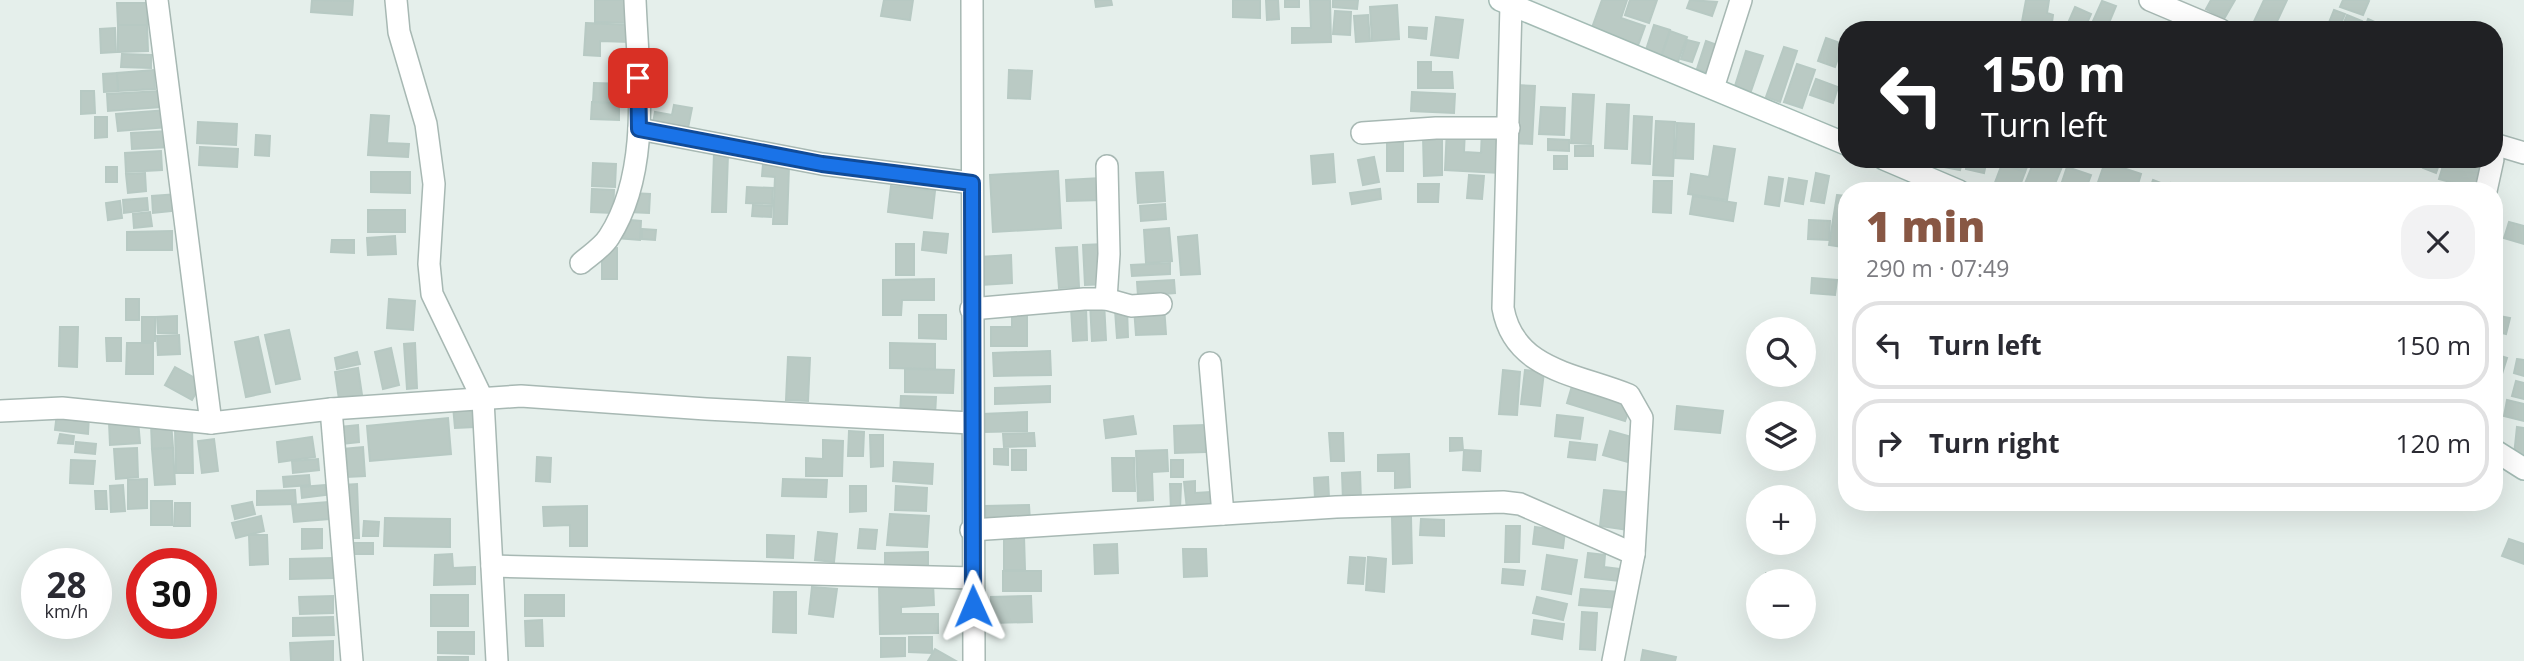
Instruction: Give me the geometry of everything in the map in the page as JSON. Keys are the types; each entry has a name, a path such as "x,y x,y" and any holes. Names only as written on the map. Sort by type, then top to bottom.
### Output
{"street":[{"path":"157,0 211,423"},
{"path":"396,0 399,33 426,124 434,184 429,264 432,293 484,400 497,661"},
{"path":"581,263 609,237 634,174 639,129 635,0"},
{"path":"972,0 971,530 974,661"},
{"path":"1713,88 1741,0"},
{"path":"2150,0 2200,21"},
{"path":"1614,661 1634,554 1642,418 1636,402 1629,395 1543,363 1521,351 1506,324 1503,308 1509,128 1506,2 1838,141"},
{"path":"1362,134 1509,128"},
{"path":"639,129 822,164 972,183"},
{"path":"2503,152 2524,153"},
{"path":"1106,299 1109,254 1107,166"},
{"path":"1905,168 1938,182"},
{"path":"971,309 1106,299 1131,306 1161,304"},
{"path":"1210,363 1223,514"},
{"path":"0,411 62,408 211,423 331,409 521,396 971,423"},
{"path":"331,409 352,661"},
{"path":"2503,456 2524,469"},
{"path":"971,530 1223,514 1503,502 1520,504 1634,554"},
{"path":"492,566 973,578"}],"building":[{"path":"312,0 353,1 352,15 311,12"},
{"path":"595,0 632,0 631,23 595,22"},
{"path":"884,0 913,0 910,20 881,16"},
{"path":"1095,0 1111,0 1112,5 1096,7"},
{"path":"1233,0 1260,0 1260,18 1233,17"},
{"path":"1266,0 1278,0 1279,19 1267,20"},
{"path":"1285,0 1299,0 1299,7 1285,7"},
{"path":"1310,0 1330,0 1331,42 1292,43 1292,28 1311,28"},
{"path":"1333,0 1358,0 1357,9 1333,7"},
{"path":"1602,0 1627,0 1621,18 1645,26 1636,51 1589,36"},
{"path":"1630,0 1657,0 1649,23 1625,15"},
{"path":"1690,0 1717,2 1712,16 1687,8"},
{"path":"2026,0 2049,0 2047,13 2053,15 2052,21 2022,21"},
{"path":"2211,0 2235,0 2224,19 2206,9"},
{"path":"2264,0 2287,0 2277,21 2254,21"},
{"path":"2343,0 2369,1 2363,15 2340,7"},
{"path":"2102,1 2116,6 2110,21 2093,21"},
{"path":"117,3 147,3 147,25 118,25"},
{"path":"1397,5 1399,39 1372,41 1370,7"},
{"path":"2075,7 2091,14 2088,21 2069,21"},
{"path":"2334,10 2345,14 2342,21 2330,21"},
{"path":"1335,11 1351,12 1350,35 1333,34"},
{"path":"1368,15 1370,41 1356,42 1354,16"},
{"path":"2347,15 2362,21 2345,21"},
{"path":"1436,17 1463,20 1458,58 1431,55"},
{"path":"586,23 631,25 630,42 600,41 600,56 584,55"},
{"path":"118,25 147,25 148,51 118,52"},
{"path":"1654,25 1670,30 1660,61 1644,56"},
{"path":"1409,27 1427,28 1426,39 1409,37"},
{"path":"115,28 116,52 101,53 100,29"},
{"path":"1670,31 1687,37 1676,67 1660,61"},
{"path":"1826,38 1838,42 1835,67 1818,61"},
{"path":"1687,40 1699,43 1692,62 1681,59"},
{"path":"1706,41 1720,46 1711,74 1697,69"},
{"path":"1784,47 1797,51 1780,102 1766,97"},
{"path":"1746,51 1763,56 1750,94 1734,89"},
{"path":"122,54 151,55 151,68 121,67"},
{"path":"1418,62 1431,62 1431,72 1452,72 1453,88 1418,88"},
{"path":"1797,64 1815,70 1802,108 1784,102"},
{"path":"154,70 155,89 118,91 117,73"},
{"path":"1009,70 1032,71 1030,99 1008,98"},
{"path":"117,73 118,91 104,92 103,74"},
{"path":"1816,79 1838,87 1833,103 1810,95"},
{"path":"594,83 625,84 624,104 593,102"},
{"path":"1516,85 1535,86 1532,144 1514,143"},
{"path":"81,91 94,91 95,113 81,114"},
{"path":"160,91 161,107 108,111 107,94"},
{"path":"1412,92 1455,94 1454,113 1411,111"},
{"path":"1573,94 1594,95 1591,144 1571,143"},
{"path":"592,102 619,104 619,120 591,119"},
{"path":"1607,104 1629,105 1627,149 1605,148"},
{"path":"674,105 692,108 687,133 652,128 655,112 672,115"},
{"path":"1541,107 1565,108 1564,135 1539,134"},
{"path":"167,110 168,127 118,131 116,114"},
{"path":"371,115 389,116 387,143 409,144 408,157 368,155"},
{"path":"1634,116 1652,117 1650,164 1632,163"},
{"path":"95,117 107,117 107,137 95,138"},
{"path":"1656,121 1675,122 1673,176 1653,175"},
{"path":"198,122 237,124 236,145 197,143"},
{"path":"1677,123 1694,124 1693,159 1675,158"},
{"path":"1447,128 1465,129 1464,152 1481,153 1482,130 1502,131 1500,173 1445,170"},
{"path":"169,131 170,147 132,149 131,133"},
{"path":"256,135 270,136 269,156 255,155"},
{"path":"1423,136 1442,136 1442,175 1424,176"},
{"path":"1548,139 1569,140 1569,151 1548,150"},
{"path":"1387,142 1403,142 1403,171 1387,171"},
{"path":"1575,146 1593,146 1593,156 1575,156"},
{"path":"1714,146 1735,149 1727,200 1688,194 1691,174 1709,177"},
{"path":"200,147 238,149 237,167 199,165"},
{"path":"161,151 162,170 126,172 125,153"},
{"path":"714,153 728,154 726,212 712,212"},
{"path":"1333,154 1335,182 1313,184 1311,156"},
{"path":"1554,156 1567,156 1567,169 1554,169"},
{"path":"1374,157 1379,182 1363,185 1358,160"},
{"path":"593,163 616,164 615,187 592,186"},
{"path":"763,164 789,166 787,224 773,224 775,177 762,176"},
{"path":"106,167 117,167 117,182 106,182"},
{"path":"1966,168 1985,168 1984,173"},
{"path":"2000,168 2025,172 2021,182 1995,182"},
{"path":"2031,168 2061,169 2056,182 2026,182"},
{"path":"2067,168 2091,175 2088,182 2062,182"},
{"path":"2103,168 2123,168 2141,174 2139,182 2098,182"},
{"path":"2423,168 2438,168 2436,173"},
{"path":"2442,168 2483,168 2479,182 2450,182 2439,179"},
{"path":"1058,171 1061,228 993,232 990,175"},
{"path":"371,172 410,172 410,193 371,192"},
{"path":"1163,172 1165,201 1138,203 1136,173"},
{"path":"145,173 146,191 128,193 126,174"},
{"path":"1816,173 1829,176 1824,203 1811,201"},
{"path":"1469,175 1484,176 1482,199 1467,198"},
{"path":"1769,177 1783,179 1779,206 1765,204"},
{"path":"1101,178 1102,200 1067,201 1066,180"},
{"path":"1789,178 1807,181 1803,204 1785,201"},
{"path":"1654,181 1672,181 1671,213 1653,212"},
{"path":"1418,184 1439,184 1438,202 1418,202"},
{"path":"891,186 935,191 932,218 888,212"},
{"path":"747,187 773,188 772,204 746,203"},
{"path":"592,189 614,190 613,213 591,212"},
{"path":"1380,189 1381,199 1352,204 1350,193"},
{"path":"631,193 650,194 649,213 629,212"},
{"path":"178,194 180,210 153,213 152,196"},
{"path":"1837,195 1838,195 1838,246 1829,245"},
{"path":"1693,196 1736,203 1733,221 1690,214"},
{"path":"147,198 148,210 124,213 123,200"},
{"path":"120,201 122,218 108,220 106,203"},
{"path":"1165,204 1166,219 1141,221 1140,206"},
{"path":"753,205 772,206 771,217 752,216"},
{"path":"368,210 405,210 405,232 368,232"},
{"path":"150,212 152,226 134,228 133,214"},
{"path":"617,219 641,221 640,240 616,238"},
{"path":"1809,220 1830,221 1829,240 1808,239"},
{"path":"2509,222 2524,226 2524,244 2504,238"},
{"path":"1169,228 1172,261 1146,263 1144,230"},
{"path":"642,229 656,230 655,240 642,239"},
{"path":"172,231 172,250 127,250 127,232"},
{"path":"924,232 948,234 946,253 922,250"},
{"path":"1197,235 1200,274 1181,275 1178,237"},
{"path":"395,236 396,254 368,255 367,238"},
{"path":"332,240 354,240 354,253 331,252"},
{"path":"896,244 914,244 914,275 896,275"},
{"path":"1105,244 1107,284 1085,285 1083,245"},
{"path":"1077,247 1079,287 1059,288 1056,248"},
{"path":"617,248 617,279 602,279 602,249"},
{"path":"1011,255 1012,283 981,285 980,257"},
{"path":"1170,263 1170,274 1132,276 1131,265"},
{"path":"1812,278 1837,280 1835,295 1811,293"},
{"path":"934,279 934,300 902,300 901,315 883,315 883,280"},
{"path":"1174,280 1175,293 1138,296 1137,282"},
{"path":"126,299 139,299 139,320 126,320"},
{"path":"389,299 415,301 413,330 387,328"},
{"path":"1104,302 1106,340 1092,341 1090,303"},
{"path":"1164,306 1166,334 1136,335 1134,308"},
{"path":"1086,307 1087,340 1073,341 1071,308"},
{"path":"1127,309 1128,337 1117,338 1115,310"},
{"path":"1012,310 1027,310 1027,346 991,346 991,327 1012,327"},
{"path":"919,315 946,315 946,339 919,338"},
{"path":"177,316 177,333 158,333 157,317"},
{"path":"142,317 155,317 155,341 142,341"},
{"path":"2503,317 2510,318 2506,334 2503,333"},
{"path":"60,327 78,327 77,367 59,366"},
{"path":"289,330 300,379 276,384 265,335"},
{"path":"179,335 180,354 158,355 157,336"},
{"path":"258,337 270,392 246,397 235,342"},
{"path":"106,338 121,338 121,361 107,361"},
{"path":"127,343 153,343 153,374 126,374"},
{"path":"415,343 417,388 407,389 404,344"},
{"path":"890,343 935,344 935,369 890,368"},
{"path":"391,348 399,385 383,389 375,352"},
{"path":"1050,351 1051,375 994,376 993,353"},
{"path":"357,352 360,364 337,369 335,358"},
{"path":"788,357 810,358 808,401 786,400"},
{"path":"2517,359 2524,360 2524,376 2514,373"},
{"path":"175,367 202,382 192,400 165,385"},
{"path":"358,368 362,395 339,399 335,372"},
{"path":"905,369 954,370 953,393 905,392"},
{"path":"1503,370 1520,372 1517,415 1499,414"},
{"path":"1525,370 1544,372 1540,406 1521,404"},
{"path":"2516,381 2524,383 2524,399 2512,396"},
{"path":"1050,386 1050,402 995,404 995,388"},
{"path":"1572,386 1631,404 1625,421 1567,403"},
{"path":"901,396 936,397 935,416 900,416"},
{"path":"2507,400 2524,404 2524,421 2504,416"},
{"path":"473,404 475,427 455,428 453,406"},
{"path":"1677,406 1723,411 1720,433 1675,429"},
{"path":"1027,412 1027,431 983,432 982,414"},
{"path":"57,413 89,416 88,434 55,430"},
{"path":"1557,415 1583,418 1580,439 1555,436"},
{"path":"1133,416 1136,434 1106,438 1104,420"},
{"path":"448,418 451,454 370,461 367,426"},
{"path":"138,420 140,443 110,445 109,422"},
{"path":"171,422 173,448 152,449 151,424"},
{"path":"358,425 359,442 342,444 340,427"},
{"path":"1205,425 1205,452 1175,453 1174,426"},
{"path":"2517,427 2524,428 2524,456 2514,455"},
{"path":"175,428 192,428 193,473 176,473"},
{"path":"849,431 864,432 863,456 848,456"},
{"path":"1610,431 1635,438 1628,462 1603,455"},
{"path":"1034,433 1035,446 1004,447 1003,434"},
{"path":"1329,433 1343,433 1344,461 1331,461"},
{"path":"60,434 74,436 73,444 58,443"},
{"path":"870,435 883,435 883,466 871,467"},
{"path":"312,437 315,457 279,462 277,442"},
{"path":"1450,438 1462,438 1463,450 1450,451"},
{"path":"214,439 218,471 202,473 198,441"},
{"path":"823,440 843,441 842,476 806,476 806,458 823,459"},
{"path":"76,442 96,444 95,454 75,452"},
{"path":"1570,442 1597,445 1595,460 1568,457"},
{"path":"363,447 365,476 346,477 343,449"},
{"path":"137,448 138,477 116,479 114,449"},
{"path":"173,448 175,484 155,485 152,449"},
{"path":"994,449 1008,449 1008,465 994,464"},
{"path":"1012,450 1026,450 1026,470 1012,470"},
{"path":"1167,450 1168,471 1152,472 1153,500 1138,501 1136,451"},
{"path":"1464,450 1481,451 1480,471 1463,470"},
{"path":"1409,454 1410,487 1395,488 1395,471 1378,471 1378,455"},
{"path":"537,457 551,458 550,482 536,481"},
{"path":"1112,458 1134,458 1135,491 1113,491"},
{"path":"318,459 319,470 293,473 292,461"},
{"path":"71,460 95,461 93,484 70,483"},
{"path":"1171,460 1183,460 1183,477 1171,477"},
{"path":"894,462 933,464 932,484 893,481"},
{"path":"1360,472 1361,501 1343,501 1342,473"},
{"path":"309,475 310,485 284,487 283,477"},
{"path":"1328,477 1329,498 1315,499 1314,478"},
{"path":"147,479 147,508 128,509 128,480"},
{"path":"783,479 827,480 826,497 782,496"},
{"path":"1195,481 1195,493 1210,492 1212,507 1187,509 1184,482"},
{"path":"357,484 359,538 345,538 343,485"},
{"path":"1170,484 1181,484 1180,510 1171,510"},
{"path":"123,485 125,511 111,512 110,486"},
{"path":"325,485 326,495 302,498 301,487"},
{"path":"850,486 866,486 866,511 850,512"},
{"path":"896,486 927,488 926,511 895,510"},
{"path":"295,490 296,504 257,505 257,491"},
{"path":"1604,490 1633,493 1629,530 1600,526"},
{"path":"95,491 106,491 107,509 96,509"},
{"path":"151,501 172,501 172,525 151,525"},
{"path":"252,502 255,514 235,519 232,506"},
{"path":"328,502 329,519 294,522 292,505"},
{"path":"175,503 190,503 190,526 174,526"},
{"path":"1029,505 1030,522 986,523 985,506"},
{"path":"587,506 587,546 570,546 570,525 544,526 543,507"},
{"path":"890,514 929,516 927,547 887,545"},
{"path":"261,516 264,531 236,538 232,523"},
{"path":"1392,517 1411,517 1412,563 1393,564"},
{"path":"385,518 450,519 450,547 384,546"},
{"path":"1421,519 1444,520 1444,536 1420,535"},
{"path":"364,521 379,522 378,536 363,536"},
{"path":"1506,526 1520,526 1519,562 1505,562"},
{"path":"1535,527 1565,531 1563,548 1533,544"},
{"path":"302,529 322,529 322,548 302,549"},
{"path":"860,529 877,530 875,549 858,548"},
{"path":"818,532 837,534 834,562 815,560"},
{"path":"249,535 267,535 268,564 250,565"},
{"path":"767,535 794,536 793,558 767,557"},
{"path":"1024,536 1025,570 1004,570 1004,537"},
{"path":"2509,539 2524,544 2524,564 2502,556"},
{"path":"353,543 373,543 373,554 353,554"},
{"path":"1117,544 1118,573 1095,574 1094,545"},
{"path":"1183,549 1206,549 1207,576 1184,577"},
{"path":"928,552 928,570 885,572 885,553"},
{"path":"1588,553 1605,555 1604,567 1621,569 1619,581 1585,577"},
{"path":"452,554 453,568 475,567 475,584 434,585 435,555"},
{"path":"1547,555 1577,560 1571,594 1542,589"},
{"path":"1350,557 1365,558 1363,584 1348,583"},
{"path":"1368,557 1386,559 1384,592 1366,590"},
{"path":"333,558 334,578 290,579 290,559"},
{"path":"1503,569 1525,571 1523,585 1502,583"},
{"path":"1003,571 1041,571 1041,591 1003,591"},
{"path":"933,583 934,605 901,607 901,614 938,614 938,633 880,634 879,586"},
{"path":"812,587 837,589 833,617 809,614"},
{"path":"1581,589 1619,592 1618,608 1579,605"},
{"path":"774,592 796,592 796,633 773,632"},
{"path":"431,595 468,595 468,626 431,626"},
{"path":"525,595 564,595 564,616 525,616"},
{"path":"333,596 333,613 300,614 299,597"},
{"path":"1031,596 1032,622 991,623 991,597"},
{"path":"1537,597 1567,604 1563,620 1533,613"},
{"path":"1582,612 1597,613 1595,650 1580,649"},
{"path":"333,617 334,635 293,636 293,618"},
{"path":"542,620 543,646 526,646 525,621"},
{"path":"1534,620 1564,624 1562,639 1532,634"},
{"path":"438,632 474,632 474,654 438,653"},
{"path":"909,637 932,637 932,653 909,652"},
{"path":"881,638 905,638 905,656 881,657"},
{"path":"333,641 333,661 291,661 290,643"},
{"path":"935,649 956,661 928,661"},
{"path":"1643,650 1676,657 1675,661 1641,661"},
{"path":"438,657 468,657 468,661 438,661"}],"route":[{"path":"638,78 639,129 822,164 972,183 973,606"}]}
